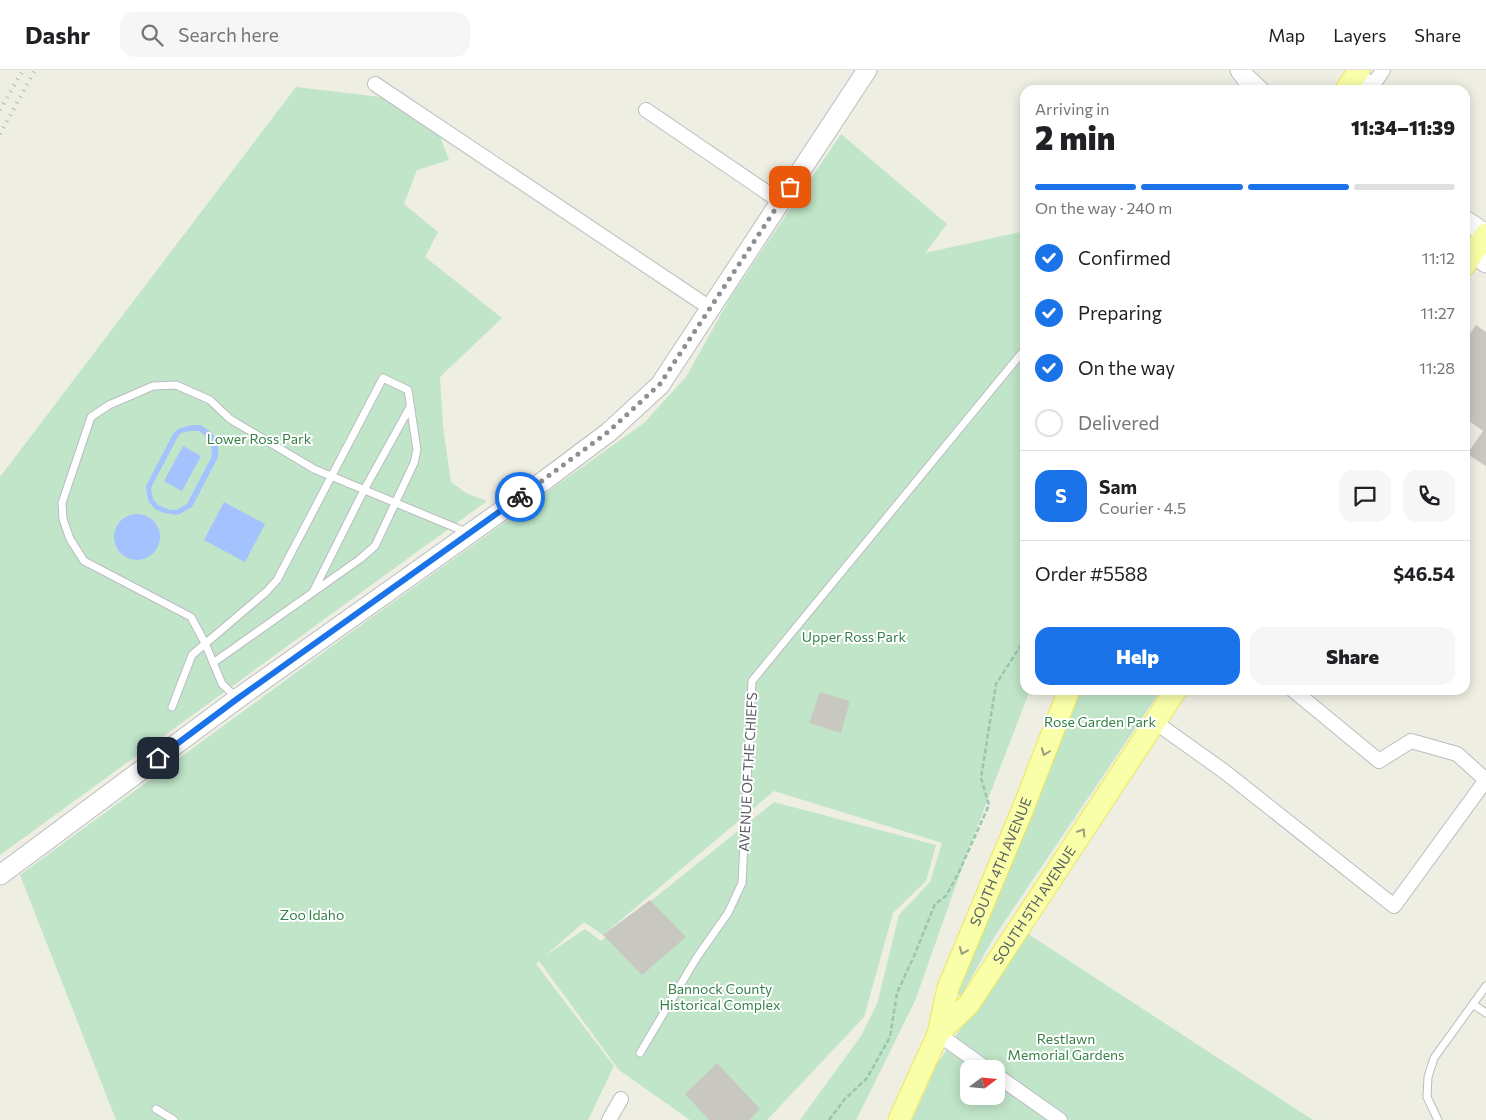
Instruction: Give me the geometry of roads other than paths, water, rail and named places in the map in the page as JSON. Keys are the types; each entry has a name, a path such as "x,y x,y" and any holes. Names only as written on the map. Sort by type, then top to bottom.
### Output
{"main road":[{"path":"1472,257 1486,234"},
{"name":"SOUTH 4TH AVENUE","path":"938,1034 948,988 1022,811 1067,695"},
{"name":"SOUTH 5TH AVENUE","path":"899,1120 938,1034 969,1004 1173,695"}],"street":[{"path":"0,875 237,699 545,480 608,432 660,384 867,70"},
{"path":"1240,70 1254,85"},
{"path":"1354,78 1373,85 1383,70"},
{"path":"375,84 710,308"},
{"path":"646,110 781,202"},
{"path":"1470,223 1486,234"},
{"path":"1155,722 1225,772 1394,906 1486,780 1457,754 1411,741 1379,761 1299,695"},
{"path":"938,1034 974,1060"},
{"path":"1005,1081 1060,1120"},
{"path":"609,1120 621,1099"}],"lane":[{"name":"AVENUE OF THE CHIEFS","path":"640,1052 697,957 728,913 742,883 752,681 1020,356"},
{"path":"172,707 192,655 266,592 277,580 383,378 408,390 417,450 414,463 375,546 360,559 213,663"},
{"path":"237,699 222,684 205,643 191,617 84,561 70,539 63,519 62,503 91,417 109,405 153,386 176,385 210,400 230,419 314,469 469,534"},
{"path":"312,593 364,490 410,406"},
{"path":"1438,1120 1427,1097 1428,1077 1434,1058 1486,986"},
{"path":"1474,1005 1486,1013"},
{"path":"156,1109 174,1120"}],"water":[{"path":"191,425 201,425 213,434 218,444 218,457 192,507 178,515 164,513 155,509 149,502 146,486 173,434 178,429","holes":["199,431 208,438 212,456 187,504 176,510 170,510 158,505 153,499 151,488 177,438 181,433"]},
{"path":"183,446 201,456 182,491 164,481"},
{"path":"224,502 265,524 245,562 204,540"},
{"path":"137,514 150,518 156,524 160,537 156,550 150,556 137,560 124,556 118,550 114,537 118,524 124,518"}],"railway":[{"path":"0,110 23,70"},
{"path":"0,134 35,70"}],"park label":[{"name":"Lower Ross Park","path":"259,439"},
{"name":"Upper Ross Park","path":"854,637"},
{"name":"Rose Garden Park","path":"1100,722"},
{"name":"Zoo Idaho","path":"312,915"},
{"name":"Bannock County Historical Complex","path":"720,998"},
{"name":"Restlawn Memorial Gardens","path":"1066,1048"}]}
